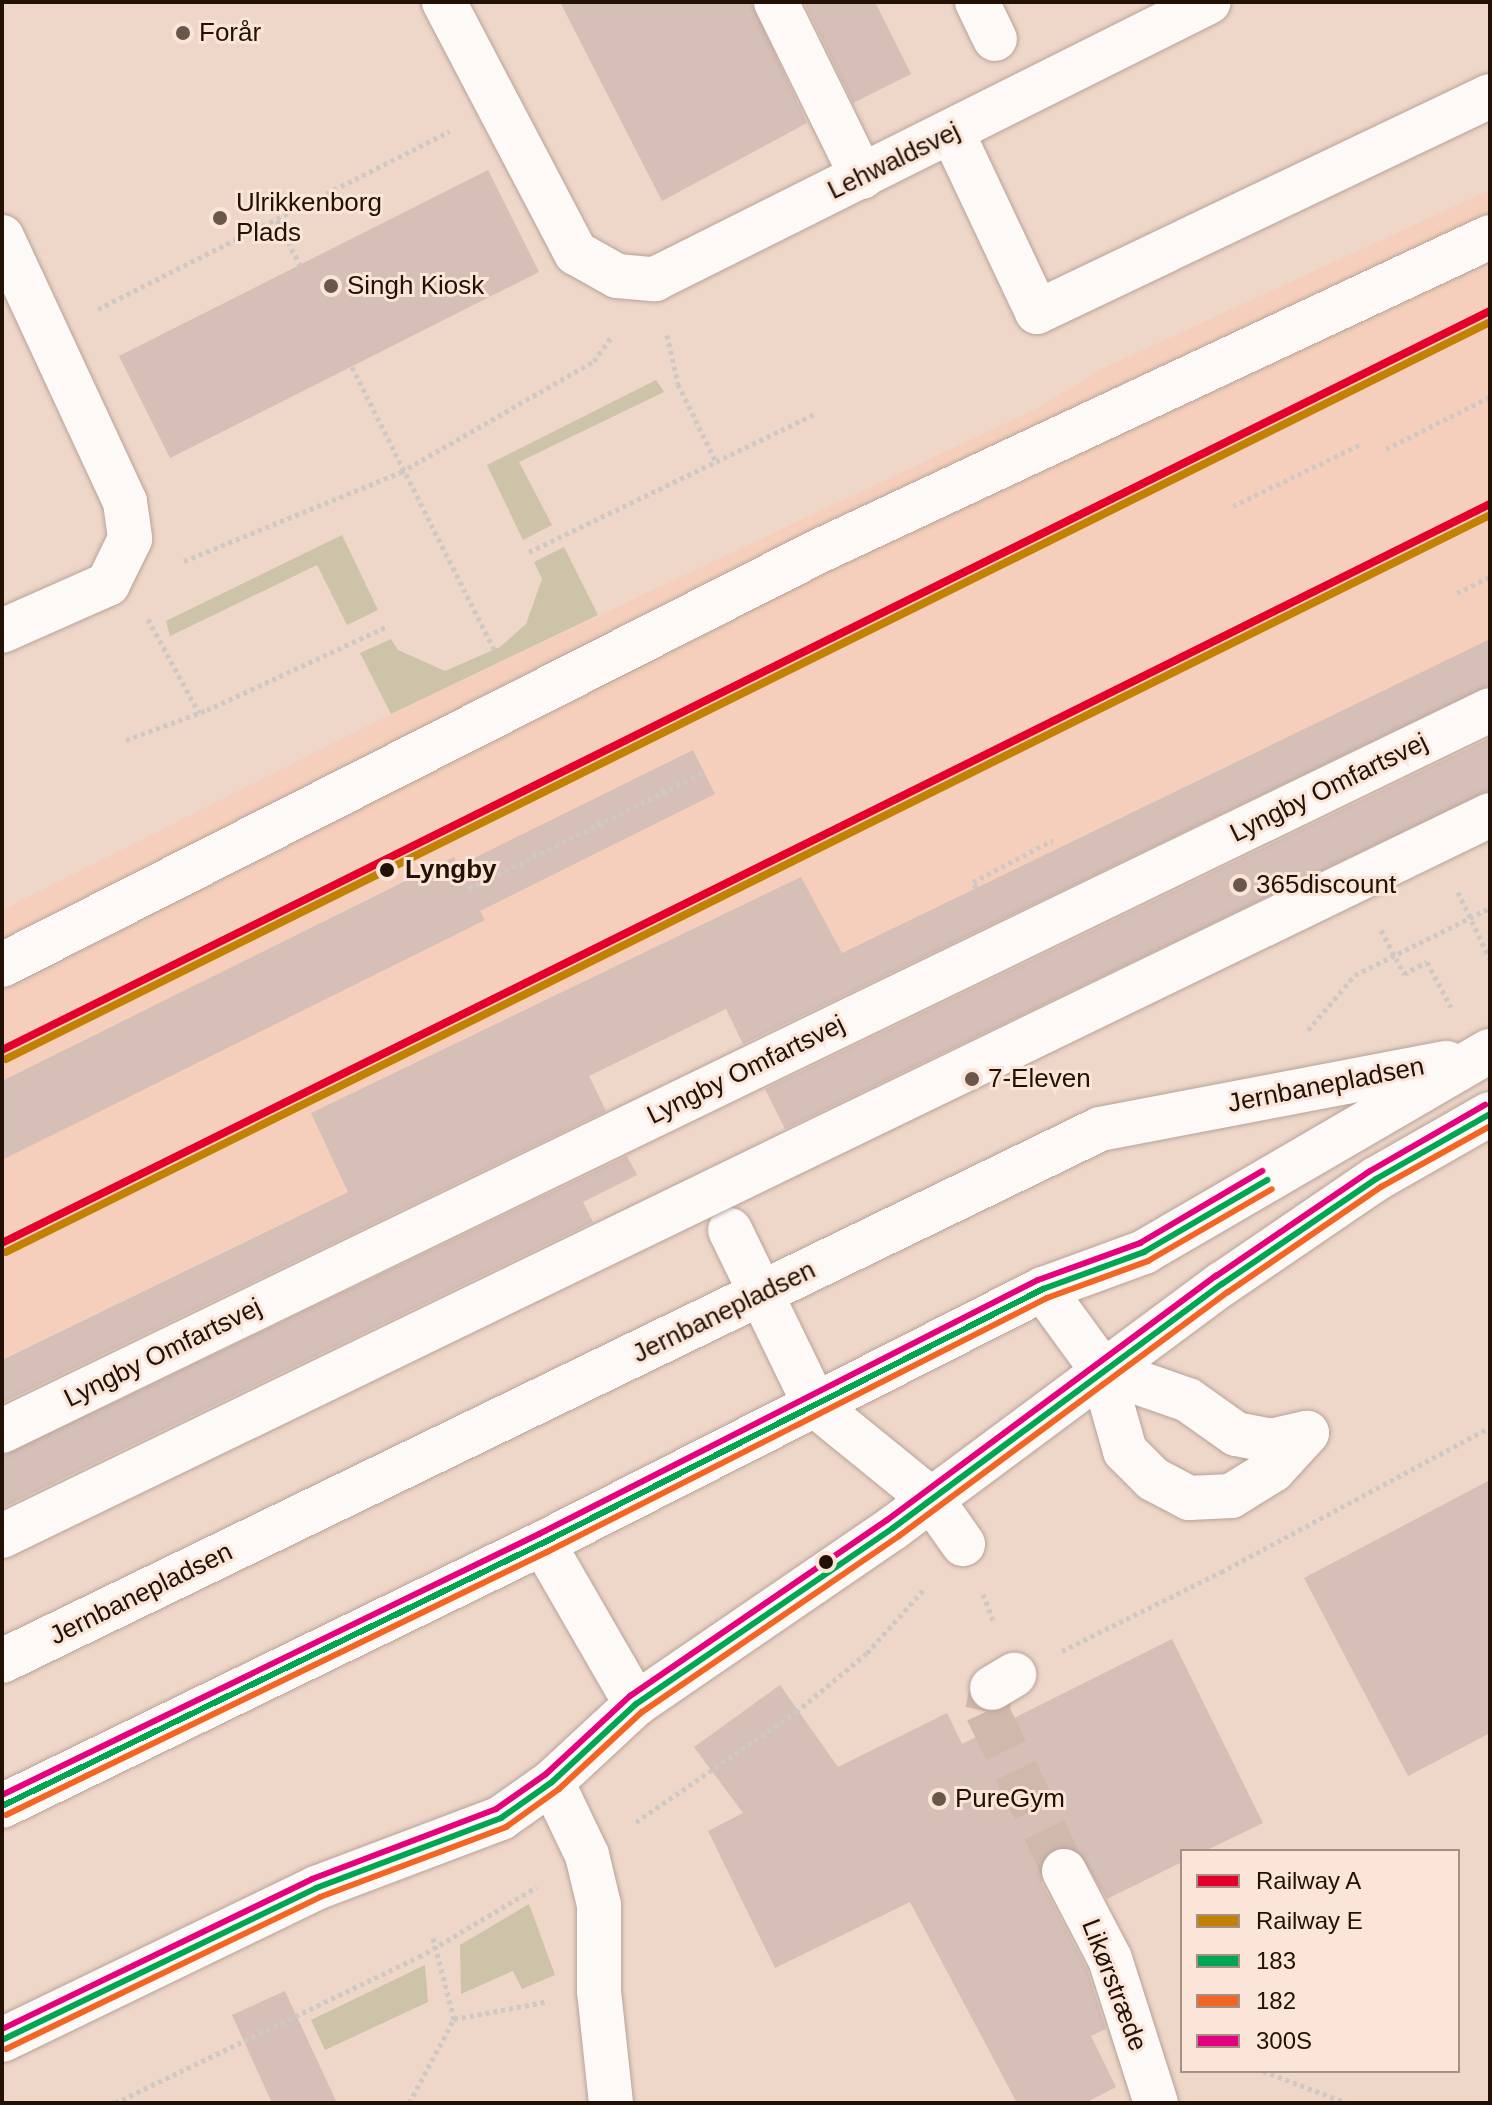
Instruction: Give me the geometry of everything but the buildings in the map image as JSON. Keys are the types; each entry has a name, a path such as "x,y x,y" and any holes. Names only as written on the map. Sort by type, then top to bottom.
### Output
{"main road":[{"path":"444,2 576,253 617,276 655,279"},
{"path":"776,2 862,177"},
{"name":"Lehwaldsvej","path":"655,279 952,132 1188,7"},
{"path":"952,132 1037,312 1490,96"},
{"path":"2,237 125,502 130,539 108,584 2,631"},
{"path":"2,965 817,552 1490,237"},
{"name":"Lyngby Omfartsvej","path":"2,1431 1490,710"},
{"path":"2,1536 1490,815"},
{"name":"Jernbanepladsen","path":"2,1806 543,1543 1043,1289 1144,1252 1483,1054"},
{"name":"Jernbanepladsen","path":"2,1661 1100,1129 1483,1054"},
{"path":"2,2040 316,1888 501,1818 552,1782 636,1704 932,1500 1102,1370 1376,1179 1490,1114"},
{"path":"730,1230 815,1405 932,1500 963,1544"},
{"path":"1043,1289 1102,1370"},
{"path":"543,1543 636,1704"},
{"path":"552,1782 587,1855 599,1905 599,1991 611,2103"},
{"name":"Likørstræde","path":"1064,1871 1110,1959 1156,2103"}],"path":[{"path":"47,334 498,107"},
{"path":"277,219 300,265"},
{"path":"655,279 678,384 715,460"},
{"path":"202,555 401,472 594,361"},
{"path":"352,367 401,472 494,649"},
{"path":"1386,449 1490,397"},
{"path":"529,552 814,414"},
{"path":"1233,506 1361,444"},
{"path":"1457,593 1490,577"},
{"path":"108,584 154,624 199,713"},
{"path":"126,740 199,713 386,627"},
{"path":"469,889 704,772"},
{"path":"976,888 973,882 1053,840"},
{"path":"1453,880 1490,959"},
{"path":"1300,1039 1355,975 1490,908"},
{"path":"1375,918 1404,974 1427,962 1483,1054"},
{"path":"963,1544 1003,1681 1221,1572 1490,1427"},
{"path":"115,2103 435,1947 587,1855 796,1712 855,1663 963,1544"},
{"path":"409,2103 454,2019 433,1938"},
{"path":"454,2019 599,1991"},
{"path":"1268,2073 1347,2103"}],"shaded area":[{"path":"1490,190 1490,639 2,1359 2,910 391,714 1040,407 1100,370"},
{"path":"656,380 664,392 519,462 552,525 523,540 487,465"},
{"path":"342,535 378,610 347,625 317,565 170,636 166,621"},
{"path":"564,547 598,615 391,714 360,653 391,639 398,650 445,671 500,647 526,624 542,579 534,562"},
{"path":"529,1904 555,1975 522,1989 513,1971 461,1994 460,1945"},
{"path":"425,1965 428,2002 325,2050 311,2020"}],"tunnel":[{"path":"992,1688 987,1711 1064,1871"}],"rail line":[{"name":"A","path":"2,1050 1490,311"},
{"name":"E","path":"6,1059 1490,322"},
{"name":"A","path":"2,1243 1490,504"},
{"name":"E","path":"6,1252 1490,515"}],"transit line":[{"name":"300S","path":"2,2029 312,1879 496,1809 546,1774 630,1696 887,1520 1216,1276 1370,1171 1485,1105"},
{"name":"183","path":"2,2040 316,1888 501,1818 552,1782 636,1704 893,1528 1222,1284 1376,1179 1490,1114"},
{"name":"182","path":"6,2049 320,1897 506,1827 559,1789 642,1712 899,1536 1228,1292 1381,1187 1490,1126"},
{"name":"300S","path":"2,1795 539,1534 1038,1280 1140,1243 1262,1171"},
{"name":"183","path":"2,1806 543,1543 1043,1289 1144,1252 1267,1180"},
{"name":"182","path":"6,1815 547,1552 1047,1298 1148,1261 1272,1189"}],"place":[{"name":"Forår","path":"183,33"},
{"name":"Ulrikkenborg Plads","path":"220,218"},
{"name":"Singh Kiosk","path":"331,286"},
{"name":"Lyngby","path":"387,870"},
{"name":"365discount","path":"1240,885"},
{"name":"7-Eleven","path":"972,1079"},
{"name":"PureGym","path":"939,1799"}]}
